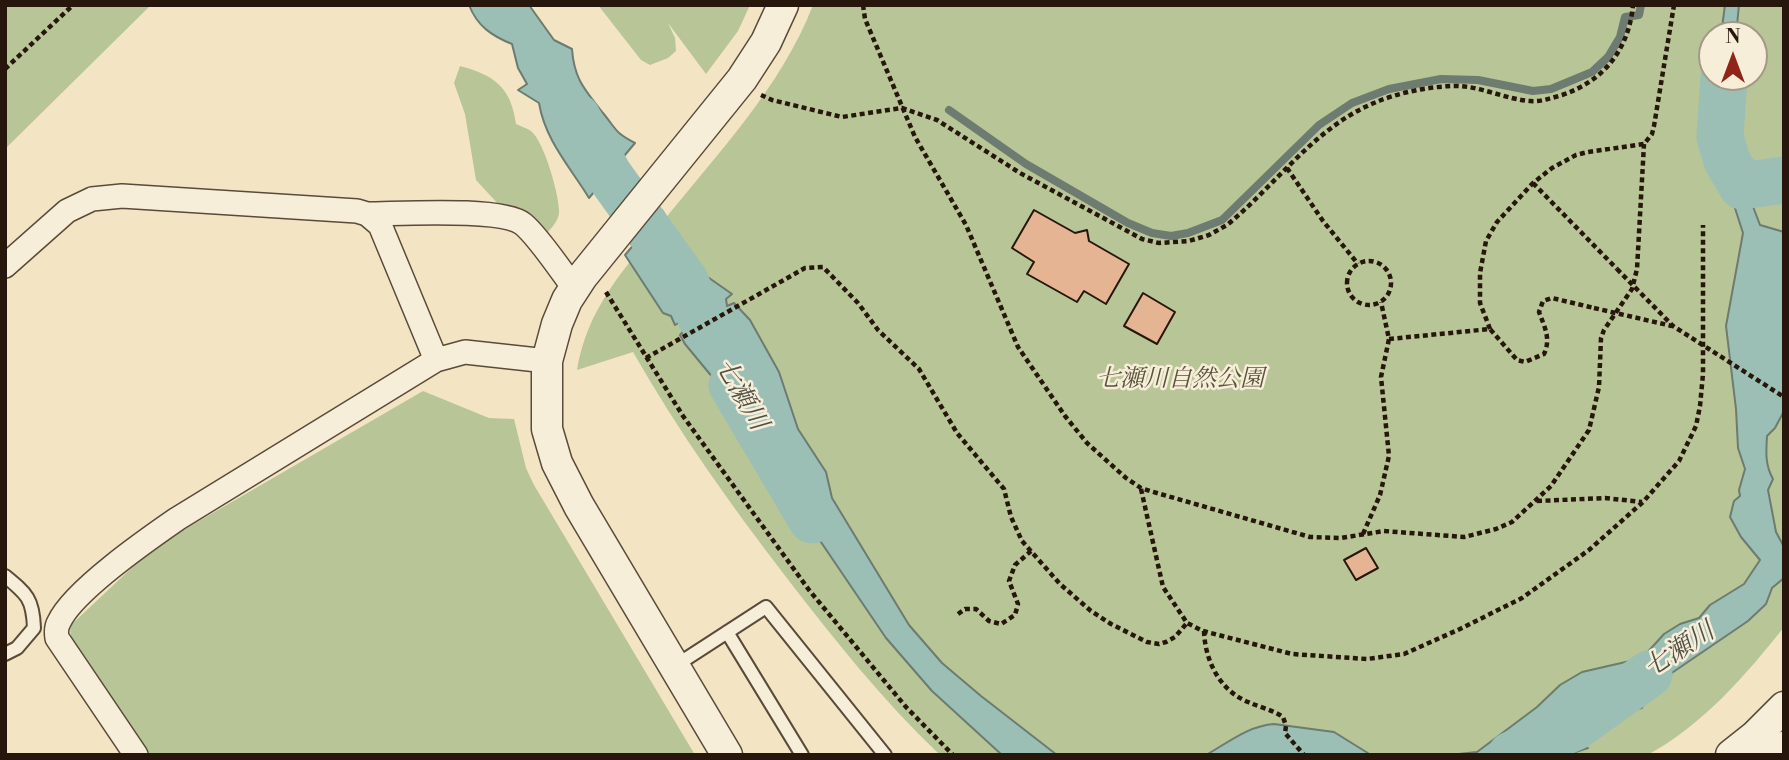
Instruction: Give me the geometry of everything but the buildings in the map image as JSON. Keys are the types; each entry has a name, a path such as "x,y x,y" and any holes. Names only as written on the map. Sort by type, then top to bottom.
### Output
{"street":[{"path":"727,755 579,506 557,463 545,414 547,361 557,324 589,288 601,252 722,104 766,42 783,5"},
{"path":"5,266 78,204 104,197 151,196 340,209 367,214 491,215 514,219 526,226 589,288"},
{"path":"367,214 380,225 436,360"},
{"path":"136,755 66,653 45,630 60,619 75,601 160,530 436,360 465,352 547,361"},
{"path":"1731,755 1763,729 1784,707"},
{"path":"1760,755 1784,743"}],"lane":[{"path":"5,576 25,592 45,630 5,654"},
{"path":"675,666 766,607 885,755"},
{"path":"727,632 802,755"}],"path":[{"path":"5,69 73,5"},
{"path":"863,5 865,19 902,108 933,171 966,225 998,305 1025,358 1087,443 1141,488 1294,534 1327,538 1384,531 1450,538 1479,535 1511,522 1537,501 1561,474 1589,430 1599,387 1601,338 1632,289 1639,260 1644,144 1652,134 1654,126 1674,5"},
{"path":"757,93 772,100 842,117 902,108 937,120 1020,173 1142,239 1159,243 1189,242 1219,230 1237,217 1314,141 1350,114 1377,101 1405,93 1452,86 1482,89 1538,101 1577,90 1598,76 1612,62 1625,41 1633,5"},
{"path":"1644,144 1576,155 1552,168 1533,183 1497,222 1486,242 1480,273 1480,303 1490,329 1517,360 1525,362 1544,354 1548,345 1548,333 1539,313 1544,301 1552,298 1673,326"},
{"path":"1287,168 1323,221 1358,264"},
{"path":"1533,183 1673,326 1784,397"},
{"path":"1141,488 1163,587 1187,623 1204,631 1292,654 1367,659 1404,654 1522,598 1589,550 1643,502 1679,461 1696,426 1703,374 1703,225"},
{"path":"1376,262 1388,271 1392,282 1390,290 1381,302 1363,304 1351,295 1347,283 1358,264 1376,262"},
{"path":"646,358 805,268 823,267 858,303 878,330 919,369 957,433 1004,489 1011,517 1022,541 1060,584 1101,617 1147,642 1159,644 1175,637 1187,623"},
{"path":"589,288 646,358 704,447 823,608 906,707 953,755"},
{"path":"1363,534 1380,495 1389,456 1381,377 1390,339 1381,302"},
{"path":"1390,339 1490,329"},
{"path":"1537,501 1605,498 1643,502"},
{"path":"958,614 965,610 976,610 989,621 1001,624 1015,615 1018,604 1009,581 1015,565 1031,551"},
{"path":"1204,631 1205,648 1218,676 1240,699 1283,717 1285,733 1304,755"}],"green space":[{"path":"5,5 151,5 5,149"},
{"path":"598,5 750,5 738,31 706,74 668,23 675,38 676,51 668,58 650,65 641,60"},
{"name":"七瀬川自然公園","path":"813,5 1784,5 1784,627 1739,681 1704,715 1647,755 940,755 878,691 786,577 705,467 633,352 577,370 589,328 608,291 746,120 783,65"},
{"path":"460,66 482,74 499,85 510,101 516,124 531,131 541,146 559,205 558,218 548,232 537,231 500,206 476,180 465,114 454,83"},
{"path":"423,391 489,418 514,419 526,468 534,485 695,755 148,755 72,645 72,624 140,560 168,539"}],"water":[{"path":"469,5 529,5 554,40 572,49 578,76 591,98 617,131 635,143 589,198 552,141 539,103 518,90 527,84 518,68 512,44 486,29 476,19"},
{"path":"1725,5 1739,5 1737,21 1723,21"},
{"path":"1713,91 1731,91 1727,129 1732,151 1760,225 1784,232 1784,411 1775,428 1767,436 1766,453 1773,479 1768,490 1776,532 1784,547 1784,578 1772,588 1766,604 1748,621 1660,681 1646,694 1642,708 1609,715 1583,712 1548,726 1527,741 1526,747 1539,753 1588,748 1566,755 1449,755 1477,752 1537,707 1560,685 1582,672 1645,655 1664,634 1680,624 1699,618 1710,605 1744,584 1760,560 1741,537 1730,517 1734,501 1740,496 1745,469 1738,448 1726,326 1743,233 1713,140"},
{"path":"662,210 682,259 732,294 726,299 727,306 734,303 750,320 779,372 798,429 826,472 832,498 909,625 942,663 1057,755 1002,755 932,691 886,638 806,520 777,461 761,436 685,344 680,335 688,326 682,321 675,325 671,316 663,313 625,255 636,242 665,274 670,271 664,224 657,216"},
{"path":"1274,724 1334,732 1371,755 1206,755 1247,731"}],"waterway":[{"path":"949,110 1026,164 1128,223 1152,233 1171,236 1188,233 1222,220 1319,125 1352,103 1389,89 1441,79 1478,80 1533,91 1551,89 1592,72 1608,57 1620,37 1625,17 1639,15 1641,5"},
{"name":"七瀬川","path":"1723,91 1720,137 1727,161 1742,186 1784,180"},
{"name":"七瀬川","path":"577,117 609,175 685,281 701,318"},
{"name":"七瀬川","path":"732,385 812,520"},
{"name":"七瀬川","path":"1511,755 1575,727 1649,674"}]}
